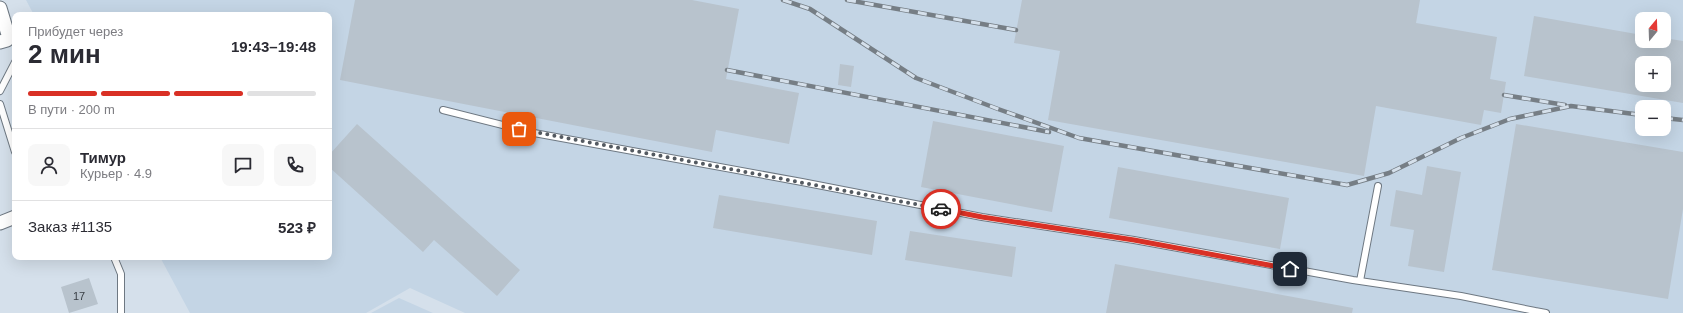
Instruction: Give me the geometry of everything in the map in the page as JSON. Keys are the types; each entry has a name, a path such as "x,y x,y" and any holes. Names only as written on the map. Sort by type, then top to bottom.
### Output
{"street":[{"path":"0,8 8,40"},
{"path":"0,223 12,218"}],"lane":[{"path":"0,91 12,68"},
{"path":"0,104 12,142"},
{"path":"442,110 534,133 802,182 982,217 1134,240 1360,281 1462,296 1535,312 1546,313"},
{"path":"1360,281 1378,186"},
{"path":"115,260 121,274 121,313"}],"shaded area":[{"path":"26,0 1683,0 1683,313 465,313 410,288 366,313 190,313 162,260 332,260 332,12 32,12"},
{"path":"399,298 433,313 371,313"}],"building":[{"path":"355,0 692,0 739,9 726,79 799,93 789,144 716,130 712,152 340,80"},
{"path":"1022,0 1420,0 1416,23 1497,37 1490,79 1506,82 1501,113 1484,110 1481,125 1376,106 1364,176 1048,120 1060,51 1014,43"},
{"path":"1534,16 1635,34 1635,48 1671,48 1671,39 1683,41 1683,103 1524,76"},
{"path":"840,64 854,66 851,87 838,85"},
{"path":"933,121 1064,146 1052,212 921,187"},
{"path":"357,124 520,270 497,296 434,240 423,252 332,170 332,152"},
{"path":"1516,124 1683,152 1683,209 1668,299 1492,270"},
{"path":"1427,166 1461,172 1444,272 1408,266 1414,230 1390,226 1396,190 1422,195"},
{"path":"1118,167 1289,198 1280,249 1109,218"},
{"path":"719,195 877,221 872,255 713,228"},
{"path":"910,231 1016,247 1012,277 905,260"},
{"path":"1115,264 1353,308 1352,313 1106,313"},
{"path":"89,278 98,304 69,313 61,287"}],"railway":[{"path":"783,0 810,9 916,78 1079,138 1347,185 1389,173 1461,138 1510,119 1571,106 1635,114"},
{"path":"847,0 1016,30"},
{"path":"727,70 1049,132"},
{"path":"1504,95 1565,105"},
{"path":"1671,119 1683,120"}],"way so far":[{"path":"519,129 647,155 802,182 941,209"}],"route":[{"path":"941,209 982,217 1134,240 1290,269"}]}
